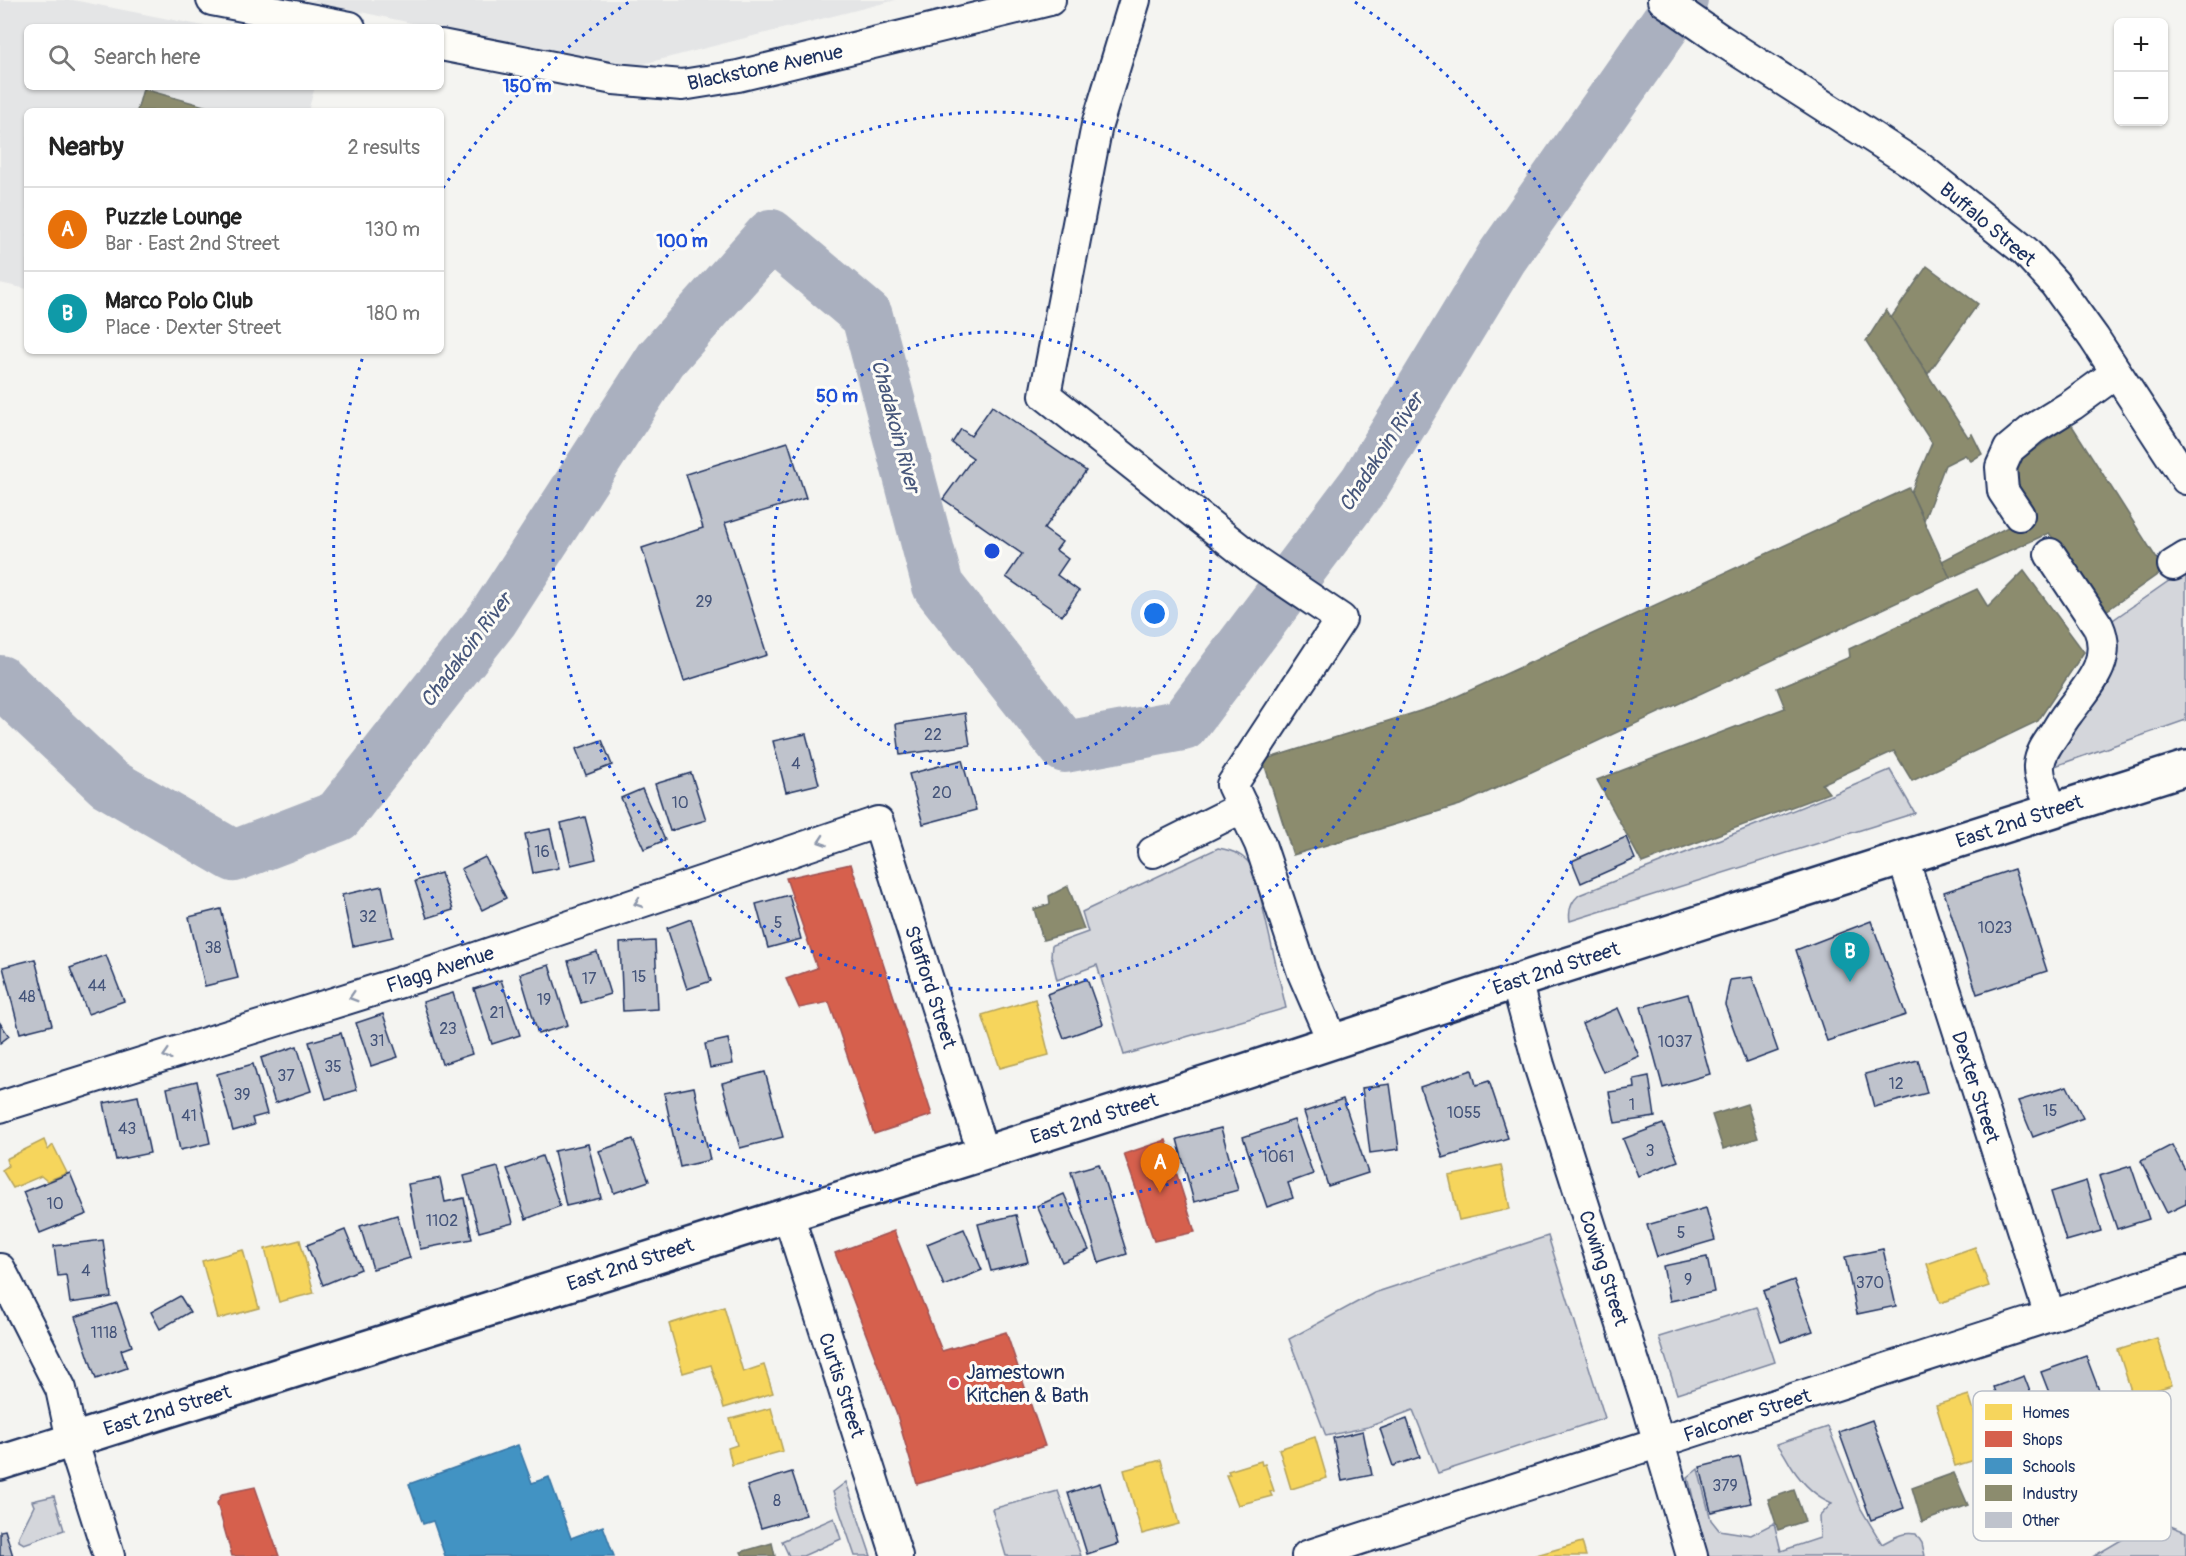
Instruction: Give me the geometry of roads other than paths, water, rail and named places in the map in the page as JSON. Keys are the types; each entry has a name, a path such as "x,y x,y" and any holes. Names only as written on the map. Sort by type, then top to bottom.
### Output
{"main road":[{"name":"East 2nd Street","path":"0,1463 1223,1078 1516,981 2186,768"}],"street":[{"path":"212,0 335,24"},
{"name":"Blackstone Avenue","path":"444,46 614,79 682,85 749,74 1050,0"},
{"path":"1134,0 1097,125 1045,395 1255,561 1341,620 1232,785 1260,844 1303,973 1333,1042"},
{"name":"Buffalo Street","path":"1663,0 1721,40 1919,167 2025,251 2055,284 2186,479"},
{"path":"2019,515 2003,491 2001,467 2009,449 2033,429 2072,405 2116,373"},
{"path":"2050,554 2098,626 2102,635 2103,655 2091,683 2066,714 2043,752 2040,774 2052,810"},
{"path":"1153,852 1243,807"},
{"name":"Flagg Avenue","path":"0,1107 449,967 878,822"},
{"name":"Stafford Street","path":"878,822 984,1153"},
{"name":"Dexter Street","path":"1903,858 2050,1316"},
{"name":"Cowing Street","path":"1516,981 1539,1065 1659,1443 1692,1556"},
{"name":"Curtis Street","path":"788,1214 897,1556"},
{"path":"0,1269 61,1389 72,1440 109,1556"},
{"name":"Falconer Street","path":"1307,1556 2186,1272"}],"waterway":[{"name":"Chadakoin River","path":"0,681 108,783 234,856 338,816 492,620 661,359 771,235 867,316 938,586 1065,747 1183,725 1365,483 1502,257 1682,0"}],"place":[{"name":"Marco Polo Club","path":"1850,982"},
{"name":"Puzzle Lounge","path":"1160,1193"},
{"name":"Jamestown Kitchen & Bath","path":"954,1383"}]}
